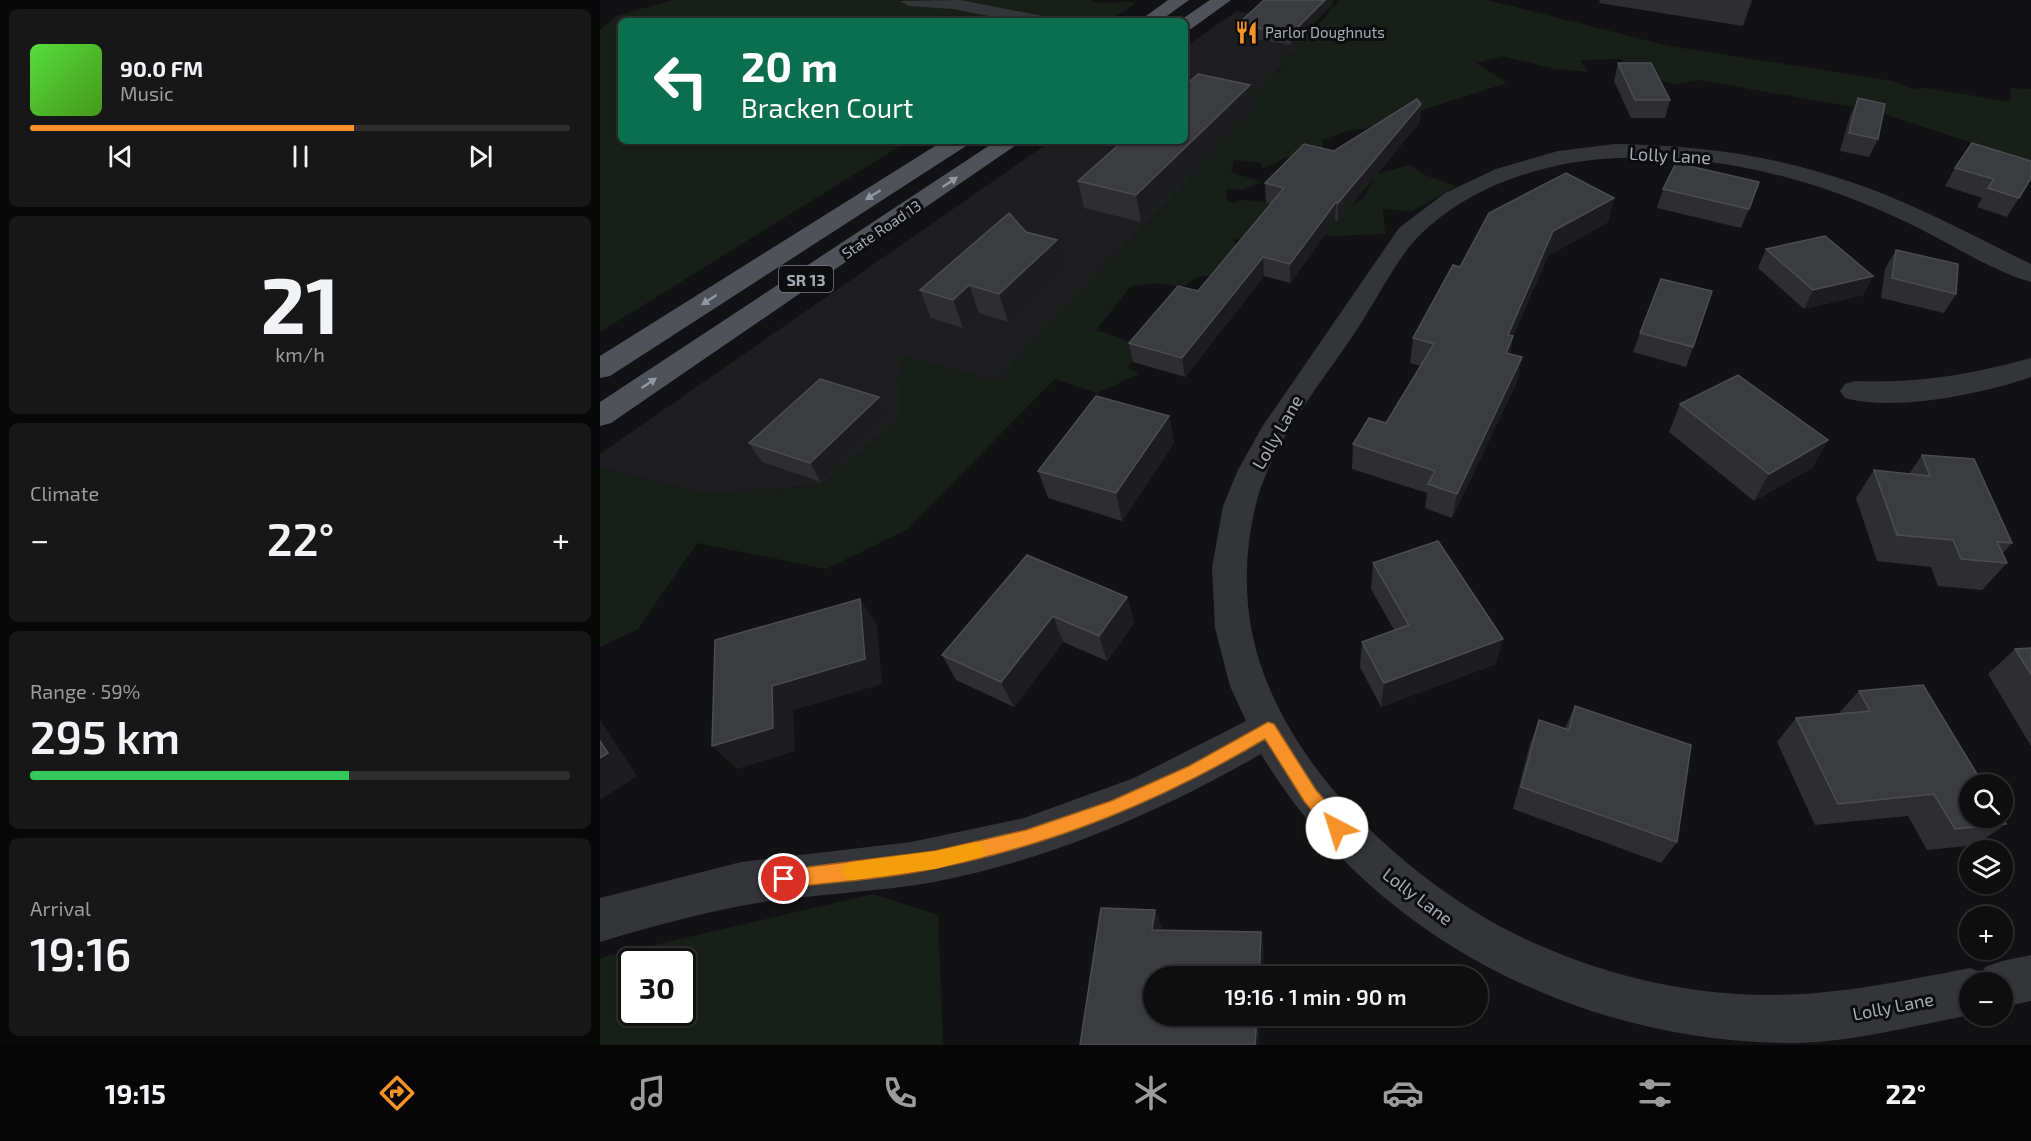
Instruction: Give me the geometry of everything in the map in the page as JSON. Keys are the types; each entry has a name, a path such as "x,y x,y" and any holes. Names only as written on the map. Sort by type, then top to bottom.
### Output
{"main road":[{"path":"1153,18 1180,0"},
{"path":"1188,23 1222,0"},
{"name":"State Road 13","path":"600,369 953,144"},
{"name":"State Road 13","path":"600,416 1007,144"},
{"path":"715,339 710,333 717,320 728,308 847,211"},
{"path":"600,393 652,358 659,344 655,334"}],"street":[{"path":"907,1 974,18"},
{"path":"907,1 953,4 1027,18"},
{"name":"Lolly Lane","path":"1959,993 1841,1016 1749,1020 1677,1011 1580,985 1486,943 1444,918 1369,860 1310,795 1268,729 1252,694 1234,627 1230,564 1239,507 1259,456 1408,233 1429,213 1454,195 1514,169 1580,155 1666,152 1725,158 1781,168 1851,190 2031,274"},
{"path":"1855,391 1892,393 1958,386 2031,367"},
{"path":"600,920 741,885 935,860 1026,839 1114,808 1195,771 1268,729"},
{"path":"2013,982 2031,978"}],"shaded area":[{"path":"673,0 1091,0 1102,3 1136,3 1113,18 618,18 618,144 903,144 600,332 600,30 616,16"},
{"path":"1339,0 1487,0 1669,46 1893,81 1912,89 1928,88 2010,102 2011,88 2031,89 2031,176 1994,150 1871,110 1699,80 1675,84 1630,73 1621,59 1580,60 1588,72 1555,69 1502,56 1477,63 1507,83 1363,129 1321,139 1329,168 1287,157 1262,169 1261,163 1234,160 1231,172 1262,182 1242,190 1227,189 1226,199 1233,203 1243,200 1344,209 1363,199 1376,174 1410,165 1425,175 1456,186 1411,212 1383,208 1385,234 1330,236 1286,225 1254,236 1233,240 1241,253 1223,275 1199,276 1183,287 1160,283 1131,286 1096,330 1144,346 1128,367 1139,374 1097,393 1055,379 906,530 826,569 697,543 638,629 600,647 600,468 704,493 821,486 898,420 898,380 904,356 996,381 1254,111 1244,107 1285,64 1277,60 1284,55 1294,54"},
{"path":"1237,11 1319,26 1294,54 1284,55 1278,60 1285,63 1244,108 1255,110 996,381 905,357 898,380 898,420 821,486 704,493 600,468 600,454 1047,144 1188,144 1188,45"},
{"path":"873,894 938,915 943,1045 600,1045 600,959 618,954 618,1026 696,1026 696,948 642,948"}],"building":[{"path":"1264,0 1325,0 1291,34 1238,24"},
{"path":"1618,63 1651,63 1670,100 1635,100"},
{"path":"1198,74 1250,85 1136,195 1078,181 1120,144 1188,144 1188,83"},
{"path":"1858,98 1885,104 1878,139 1849,133"},
{"path":"1417,99 1421,104 1338,203 1336,202 1290,264 1263,257 1182,358 1129,343 1178,286 1198,291 1284,188 1265,183 1304,144 1334,151"},
{"path":"1972,143 2031,161 2031,178 2019,198 1988,188 1994,179 1955,168"},
{"path":"1676,163 1759,182 1749,209 1663,189"},
{"path":"1566,173 1614,198 1553,231 1508,335 1513,336 1506,353 1522,357 1457,494 1428,484 1435,471 1353,444 1369,418 1386,423 1434,344 1413,338 1453,265 1460,267 1489,213"},
{"path":"1009,213 1026,232 1057,240 999,294 969,285 953,300 920,290"},
{"path":"1825,236 1873,276 1813,290 1766,249"},
{"path":"1896,250 1958,264 1956,294 1892,278"},
{"path":"1661,279 1712,291 1693,347 1640,333"},
{"path":"1738,375 1828,440 1769,474 1680,404"},
{"path":"820,379 879,397 810,463 749,443"},
{"path":"1096,396 1169,416 1116,493 1038,471"},
{"path":"1922,455 1974,459 2012,543 1997,542 2007,563 1961,559 1953,540 1897,535 1874,470 1930,476"},
{"path":"1438,541 1503,639 1384,683 1362,642 1409,625 1373,563"},
{"path":"1027,555 1127,597 1099,636 1053,616 1001,682 942,655"},
{"path":"860,599 865,659 772,686 773,728 712,746 715,640"},
{"path":"2031,648 2031,674 2015,649"},
{"path":"1923,685 1977,774 1959,774 1959,828 1965,828 1955,829 1934,794 1838,804 1796,718 1870,711 1859,691"},
{"path":"1575,706 1691,745 1677,842 1521,787 1539,720 1569,730"},
{"path":"600,741 608,753 600,758"},
{"path":"1101,908 1155,910 1152,930 1261,932 1259,966 1143,966 1143,1026 1256,1026 1255,1045 1080,1045"}],"slow traffic":[{"path":"851,871 935,860 976,850"}],"place":[{"name":"Parlor Doughnuts","path":"1247,32"}],"route":[{"path":"784,879 935,860 1026,839 1114,808 1195,771 1268,729 1310,795 1337,828"}]}
